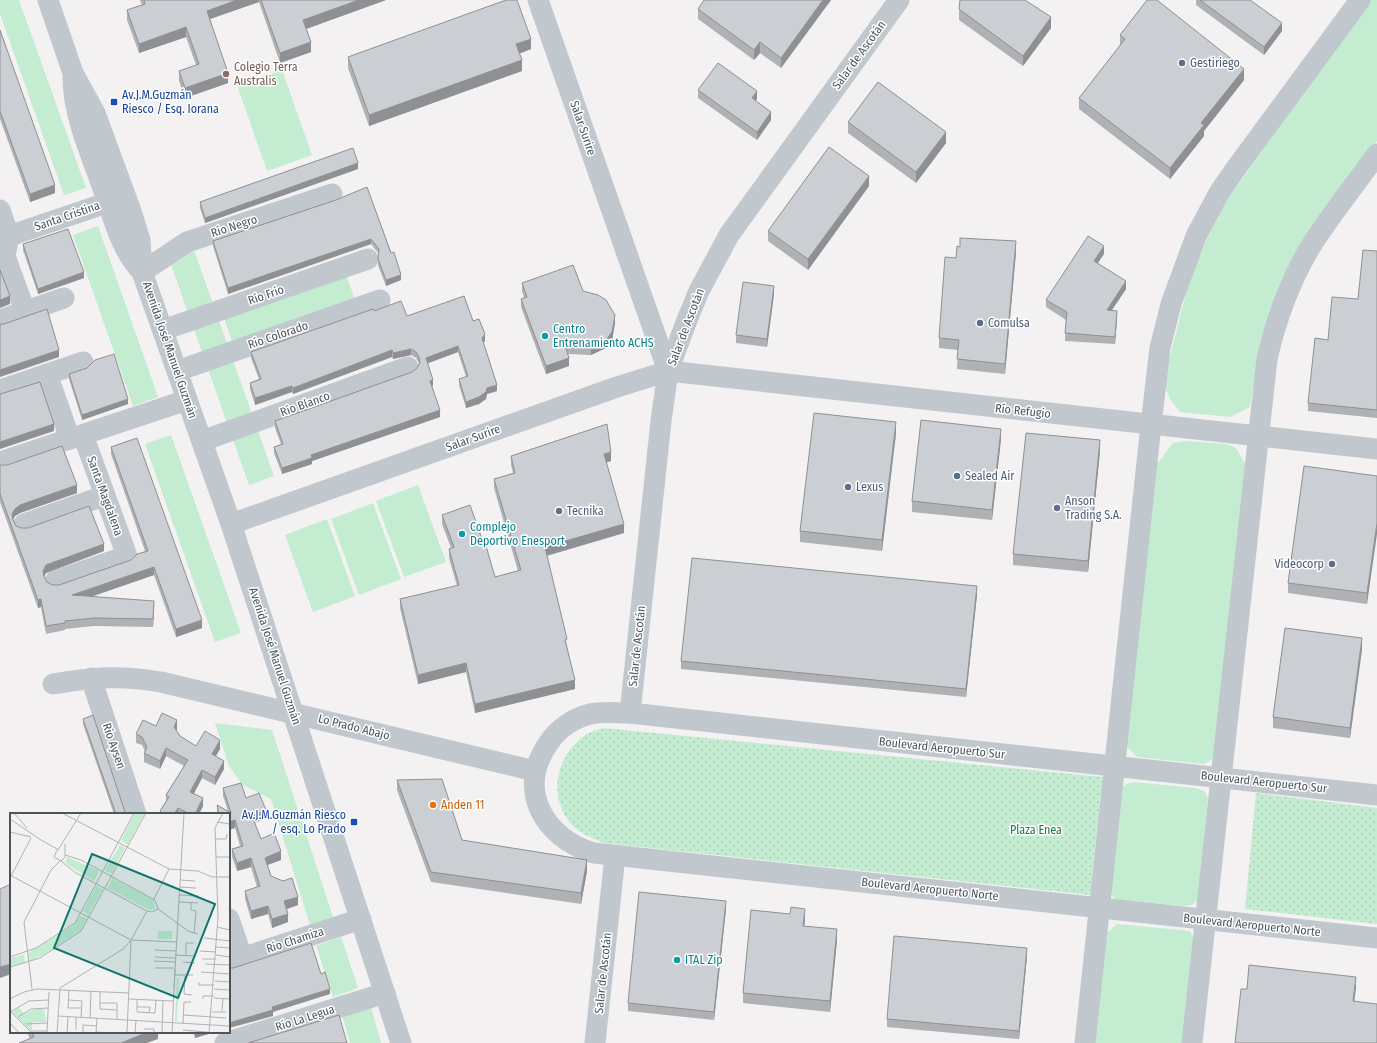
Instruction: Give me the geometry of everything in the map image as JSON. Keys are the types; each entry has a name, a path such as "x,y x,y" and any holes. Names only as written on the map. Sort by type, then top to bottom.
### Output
{"street":[{"name":"Avenida José Manuel Guzmán","path":"48,0 73,73 77,112 117,199 124,246 142,272 231,524 401,1043"},
{"name":"Salar Surire","path":"231,524 617,387 668,371 538,0"},
{"name":"Salar de Ascotán","path":"630,713 660,429 668,371 699,290 733,229 899,0"},
{"path":"1085,1043 1151,425 1162,341 1171,304 1196,236 1219,193 1360,0"},
{"path":"1192,1043 1267,359 1277,319 1286,297 1316,238 1377,154"},
{"name":"Río Negro","path":"142,272 187,242 332,194"},
{"name":"Santa Cristina","path":"5,244 117,199"},
{"path":"0,210 5,244 5,256 25,311"},
{"name":"Río Frío","path":"163,330 368,259"},
{"path":"0,320 64,298"},
{"name":"Río Colorado","path":"177,371 380,300"},
{"path":"651,323 668,331 684,330"},
{"path":"0,390 83,362"},
{"name":"Río Blanco","path":"202,441 408,368"},
{"name":"Río Refugio","path":"668,371 1377,449"},
{"name":"Santa Magdalena","path":"47,374 104,496 127,556 56,581"},
{"path":"3,461 187,400"},
{"path":"24,524 104,496"},
{"name":"Lo Prado Abajo","path":"53,684 116,676 161,682 535,771"},
{"name":"Río Aysen","path":"91,678 136,813"},
{"name":"Boulevard Aeropuerto Sur","path":"535,771 540,757 553,736 575,720 595,713 630,713 1377,795"},
{"name":"Boulevard Aeropuerto Norte","path":"535,771 534,782 537,802 553,830 579,849 594,853 1377,938"},
{"name":"Salar de Ascotán","path":"595,1043 615,856"},
{"name":"Río Chamiza","path":"236,959 361,919"},
{"path":"230,925 236,959"},
{"name":"Río La Legua","path":"225,1043 385,993"}],"green space":[{"path":"0,0 19,0 86,188 64,195 0,14"},
{"path":"1370,0 1377,0 1377,141 1349,179 1281,281 1260,342 1250,407 1230,417 1180,412 1170,399 1165,387 1167,368 1190,278 1205,242 1227,200"},
{"path":"282,70 312,155 267,171 237,85"},
{"path":"98,226 158,397 133,406 73,235"},
{"path":"194,250 274,476 249,485 169,259"},
{"path":"346,275 355,299 232,342 224,318"},
{"path":"171,435 241,633 215,642 145,444"},
{"path":"1185,441 1227,444 1236,448 1247,467 1214,758 1204,764 1137,757 1126,746 1157,464 1173,443"},
{"path":"418,485 446,562 404,577 376,501"},
{"path":"373,503 401,579 359,595 331,519"},
{"path":"327,519 355,596 313,612 285,535"},
{"path":"215,723 272,730 334,920 310,925 271,799 243,785 229,766"},
{"name":"Plaza Enea","path":"604,728 1103,777 1090,895 604,843 590,837 570,823 563,812 557,788 561,765 574,745 593,731"},
{"path":"1133,782 1195,788 1204,791 1208,798 1198,899 1192,905 1183,906 1121,900 1115,899 1110,892 1121,790 1125,785"},
{"path":"1256,793 1377,808 1377,924 1245,909"},
{"path":"1117,924 1190,931 1195,941 1184,1043 1094,1043 1106,934"},
{"path":"341,937 358,988 333,997 316,946"},
{"path":"371,1007 381,1043 350,1043 342,1015"}],"building":[{"path":"144,0 237,0 207,11 228,73 185,88 179,71 199,64 186,27 139,44 127,10 145,4"},
{"path":"261,0 359,0 303,20 311,42 280,53"},
{"path":"506,0 517,0 531,39 516,44 522,60 369,115 348,57"},
{"path":"704,0 823,0 781,58 760,42 754,50 698,9"},
{"path":"960,0 1025,0 1051,17 1023,56 959,9"},
{"path":"1147,0 1157,0 1244,69 1201,123 1204,125 1170,168 1079,98 1125,39 1120,35"},
{"path":"1200,0 1250,0 1282,23 1264,47"},
{"path":"0,30 55,185 30,194 0,111"},
{"path":"718,63 757,91 752,98 771,112 757,132 698,90"},
{"path":"878,82 946,132 916,172 848,122"},
{"path":"829,147 869,176 808,259 768,231"},
{"path":"353,148 358,163 205,218 200,202"},
{"path":"367,187 391,253 394,252 401,275 386,280 378,259 379,249 371,239 228,288 213,241 336,200"},
{"path":"68,229 84,272 38,289 23,244"},
{"path":"1088,236 1104,246 1094,261 1126,281 1107,310 1117,311 1115,337 1065,333 1067,312 1046,300"},
{"name":"Comulsa","path":"960,238 1016,241 1005,364 957,359 959,340 939,338 945,257 956,258 957,246 960,247"},
{"path":"1363,250 1377,251 1377,410 1308,403 1315,338 1328,340 1332,297 1358,299"},
{"path":"573,265 583,291 598,295 606,300 615,315 612,332 606,340 591,347 565,345 569,358 546,366 521,299 527,297 522,283"},
{"path":"0,270 10,296 0,300"},
{"path":"743,282 774,286 767,339 736,335"},
{"path":"464,296 473,321 479,319 485,334 482,338 497,385 487,388 486,392 479,397 466,402 459,379 468,376 458,346 426,358 433,380 430,381 440,410 311,455 312,458 282,468 274,447 283,444 275,421 412,372 420,363 419,357 416,352 411,349 393,353 392,350 293,388 292,386 255,398 250,383 261,379 251,352 373,309 374,311 401,301 407,316"},
{"path":"47,309 59,350 0,370 0,324 4,324"},
{"path":"114,354 128,399 82,415 69,374 87,368 95,360"},
{"path":"40,382 54,424 0,442 0,394"},
{"name":"Lexus","path":"814,413 896,422 882,540 800,531"},
{"name":"Sealed Air","path":"921,420 1001,429 992,510 912,501"},
{"path":"607,424 611,452 604,454 624,524 545,547 567,639 565,640 575,680 475,704 466,663 418,675 400,599 459,585 449,549 454,547 442,515 470,505 482,539 484,539 495,577 521,570 494,479 515,473 511,456"},
{"name":"Anson Trading S.A.","path":"1026,433 1100,440 1088,561 1013,554"},
{"path":"137,438 202,620 176,629 154,567 72,595 154,601 153,619 94,618 65,621 65,623 46,626 41,599 38,600 0,494 0,465 7,465 62,446 77,485 20,505 12,514 16,526 28,528 89,506 104,544 46,565 43,571 47,582 52,585 59,585 131,560 137,554 148,551 111,447"},
{"name":"Videocorp","path":"1304,466 1377,476 1377,523 1367,593 1288,583"},
{"path":"692,558 977,586 966,689 681,661"},
{"path":"1285,628 1362,638 1350,728 1273,717"},
{"path":"162,713 177,720 174,727 180,736 196,746 205,731 220,740 212,754 224,761 215,777 202,770 190,792 203,798 196,813 188,813 178,808 175,813 163,813 160,811 169,797 166,795 188,760 166,748 160,761 144,753 147,747 142,737 136,734 143,720 156,726"},
{"path":"93,715 126,813 116,813 83,719"},
{"path":"442,779 462,840 587,860 581,893 431,872 397,780"},
{"path":"241,783 246,798 259,793 266,810 252,816 261,839 274,833 281,851 265,858 271,876 283,881 292,878 298,897 284,901 288,914 272,919 268,906 251,911 245,891 260,886 251,858 237,863 232,849 243,846 235,820 230,822 230,813 219,813 217,805 231,813 223,788"},
{"path":"9,885 10,888 10,964 0,967 0,889"},
{"name":"ITAL Zip","path":"639,892 726,901 714,1012 628,1003"},
{"path":"791,907 805,909 803,926 837,929 830,1001 743,993 751,910 790,914"},
{"path":"894,936 1027,948 1019,1031 887,1019"},
{"path":"311,943 321,974 325,972 330,989 272,1007 273,1010 230,1023 230,968"},
{"path":"1249,965 1356,977 1353,1001 1377,1004 1377,1043 1235,1043 1241,989 1247,989"},
{"path":"339,1015 347,1043 248,1043"},
{"path":"32,1033 146,1033 121,1043 19,1043 34,1037"}],"place":[{"name":"Gestiriego","path":"1182,63"},
{"name":"Colegio Terra Australis","path":"226,74"},
{"name":"Av.J.M.Guzmán Riesco / Esq. Iorana","path":"114,102"},
{"name":"Comulsa","path":"980,323"},
{"name":"Centro Entrenamiento ACHS","path":"545,336"},
{"name":"Sealed Air","path":"957,476"},
{"name":"Lexus","path":"848,487"},
{"name":"Anson Trading S.A.","path":"1057,508"},
{"name":"Tecnika","path":"559,511"},
{"name":"Complejo Deportivo Enesport","path":"462,534"},
{"name":"Videocorp","path":"1332,564"},
{"name":"Anden 11","path":"433,805"},
{"name":"Av.J.M.Guzmán Riesco / esq. Lo Prado","path":"354,822"},
{"name":"ITAL Zip","path":"677,960"}]}
